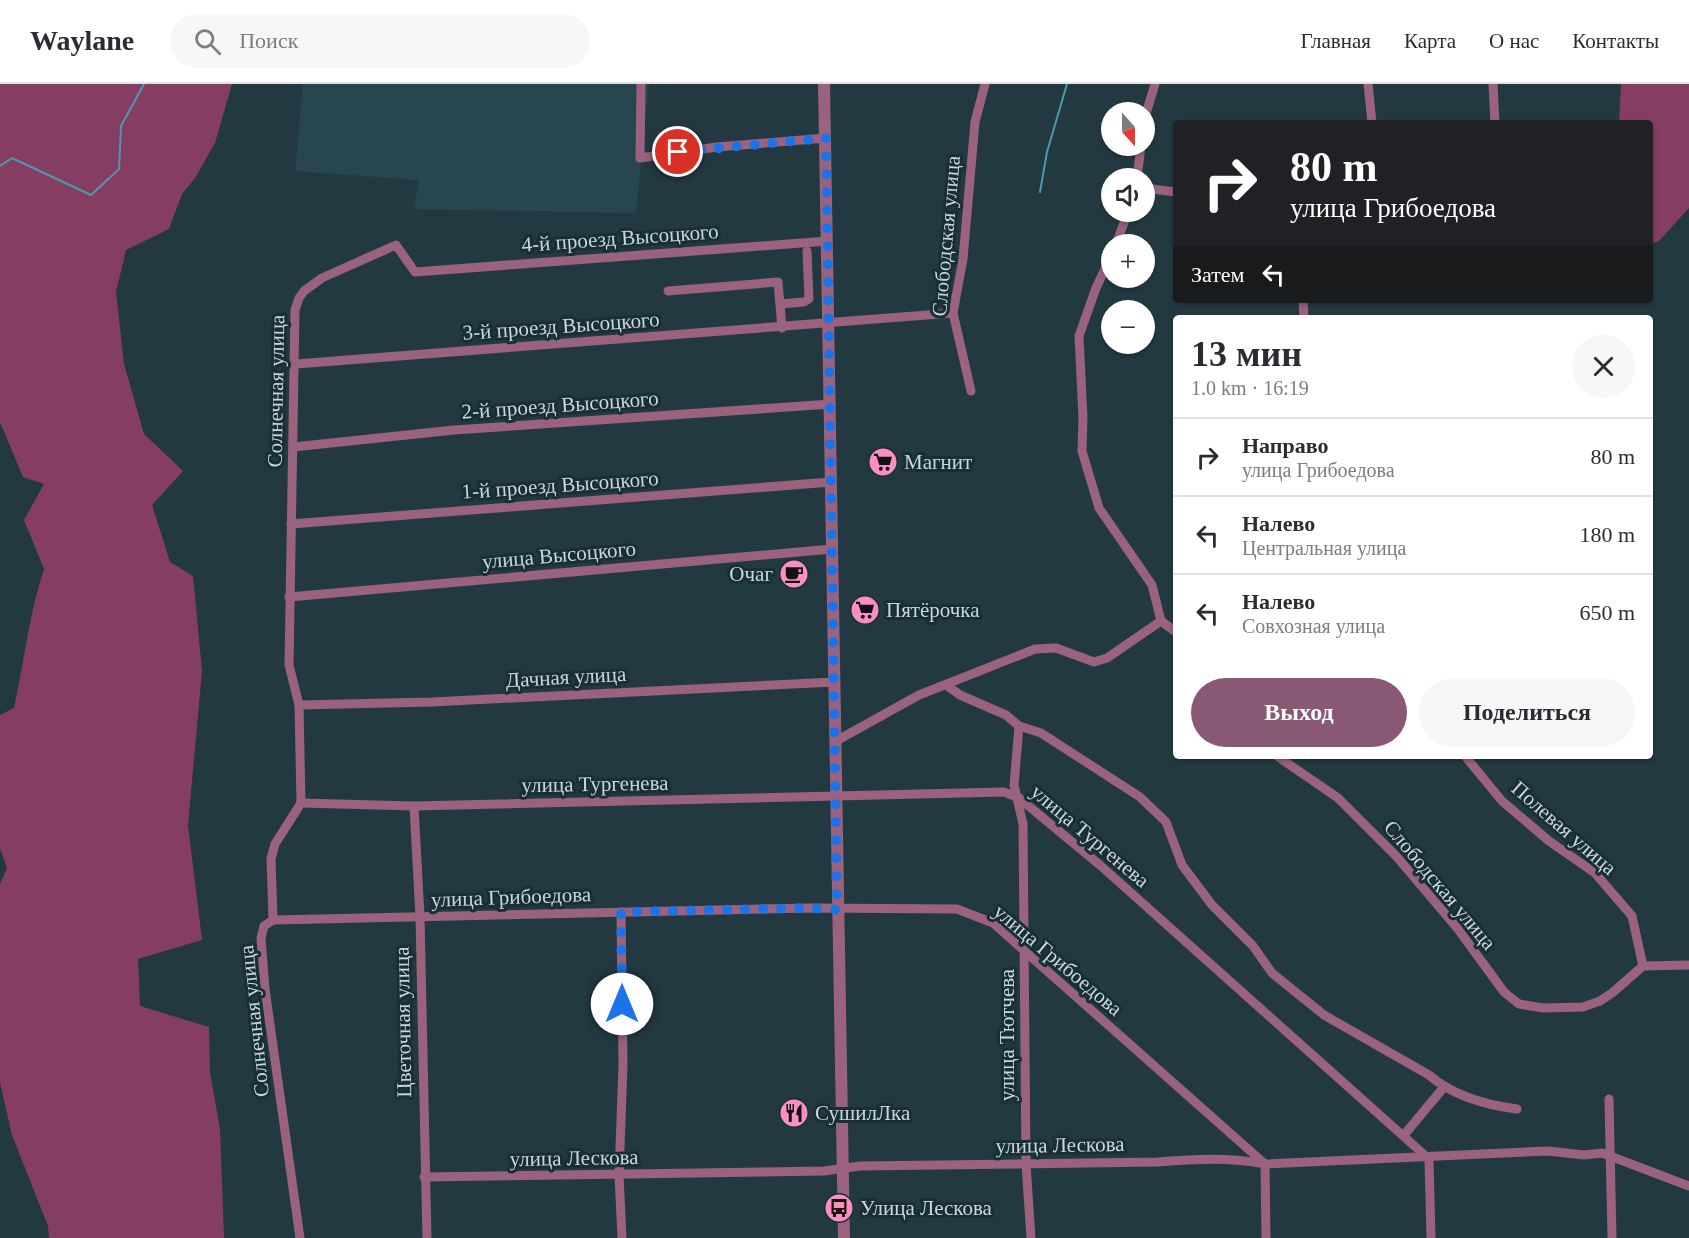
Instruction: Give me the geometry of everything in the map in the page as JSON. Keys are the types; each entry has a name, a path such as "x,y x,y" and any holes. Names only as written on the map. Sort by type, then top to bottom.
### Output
{"street":[{"path":"641,84 640,158 717,147 826,138"},
{"path":"824,84 830,325 837,910 844,1238"},
{"name":"Слободская улица","path":"971,392 953,313 963,259 975,122 985,84"},
{"path":"1150,102 1155,84"},
{"path":"1368,84 1372,120"},
{"path":"1492,84 1495,120"},
{"path":"1155,189 1173,192"},
{"name":"4-й проезд Высоцкого","path":"396,245 415,272 828,240"},
{"name":"Солнечная улица","path":"289,597 296,364 295,310 304,291 322,278 396,245"},
{"path":"780,304 804,302 809,298 807,251"},
{"path":"1101,277 1079,336 1082,451 1099,508 1152,585 1161,621 1173,630"},
{"path":"668,291 778,282 782,328"},
{"name":"3-й проезд Высоцкого","path":"296,364 830,325 953,313"},
{"name":"2-й проезд Высоцкого","path":"293,447 454,430 831,404"},
{"name":"1-й проезд Высоцкого","path":"291,525 831,482"},
{"name":"улица Высоцкого","path":"289,597 832,549"},
{"path":"289,597 289,665 299,705 301,803"},
{"path":"836,741 919,695 1035,649 1056,648 1094,662 1107,658 1161,621"},
{"name":"Дачная улица","path":"299,705 432,702 834,682"},
{"path":"946,685 960,695 1006,715 1019,726 1041,733 1140,797 1166,822 1182,866 1212,905 1252,946 1272,973 1324,1015 1428,1075 1444,1088 1493,1106 1517,1109"},
{"name":"улица Тютчева","path":"1019,726 1014,785 1019,798 1023,824 1026,1164 1031,1238"},
{"name":"Слободская улица","path":"1281,759 1338,798 1397,857 1458,929 1504,992 1519,1005 1543,1008 1583,1007 1600,1001 1612,993 1642,966"},
{"name":"Полевая улица","path":"1467,759 1502,801 1549,841 1595,873 1632,916 1642,966"},
{"name":"улица Тургенева","path":"301,803 414,806 1004,792 1019,798 1101,866 1429,1158"},
{"name":"Солнечная улица","path":"300,1238 265,989 261,938 264,926 273,920 271,859 275,844 301,803"},
{"name":"Цветочная улица","path":"414,806 420,917 427,1238"},
{"name":"улица Грибоедова","path":"273,920 812,908 964,911 993,923 1265,1164"},
{"path":"621,912 623,1065 619,1175 622,1238"},
{"path":"1642,966 1689,965"},
{"path":"1404,1135 1444,1088"},
{"path":"1609,1099 1612,1238"},
{"name":"улица Лескова","path":"424,1177 824,1172 843,1168 1198,1159 1240,1159 1265,1164 1548,1151 1584,1155 1602,1153 1689,1186"},
{"path":"1429,1158 1431,1238"},
{"path":"1265,1164 1266,1238"}],"shaded area":[{"path":"0,84 232,84 215,143 195,178 182,194 169,229 126,250 116,292 124,364 144,434 183,471 152,505 170,562 193,576 202,671 188,825 202,940 138,959 140,1006 209,1027 210,1072 220,1129 224,1238 49,1238 48,1226 12,1135 0,1082 0,884 7,868 0,848 0,715 14,708 44,569 24,520 44,484 23,477 0,422"},
{"path":"303,84 649,84 636,213 414,209 419,180 295,171"},
{"path":"1621,84 1689,84 1689,208 1659,241 1653,243 1653,120 1619,120"}],"waterway":[{"path":"0,166 12,158 91,195 119,169 121,126 144,84"},
{"path":"1040,192 1047,152 1067,84"}],"place":[{"name":"Магнит","path":"883,462"},
{"name":"Очаг","path":"794,574"},
{"name":"Пятёрочка","path":"865,610"},
{"name":"СушилЛка","path":"794,1113"},
{"name":"Улица Лескова","path":"839,1208"}],"route":[{"path":"622,1004 621,912 812,908 837,910 826,138 678,152"}]}
